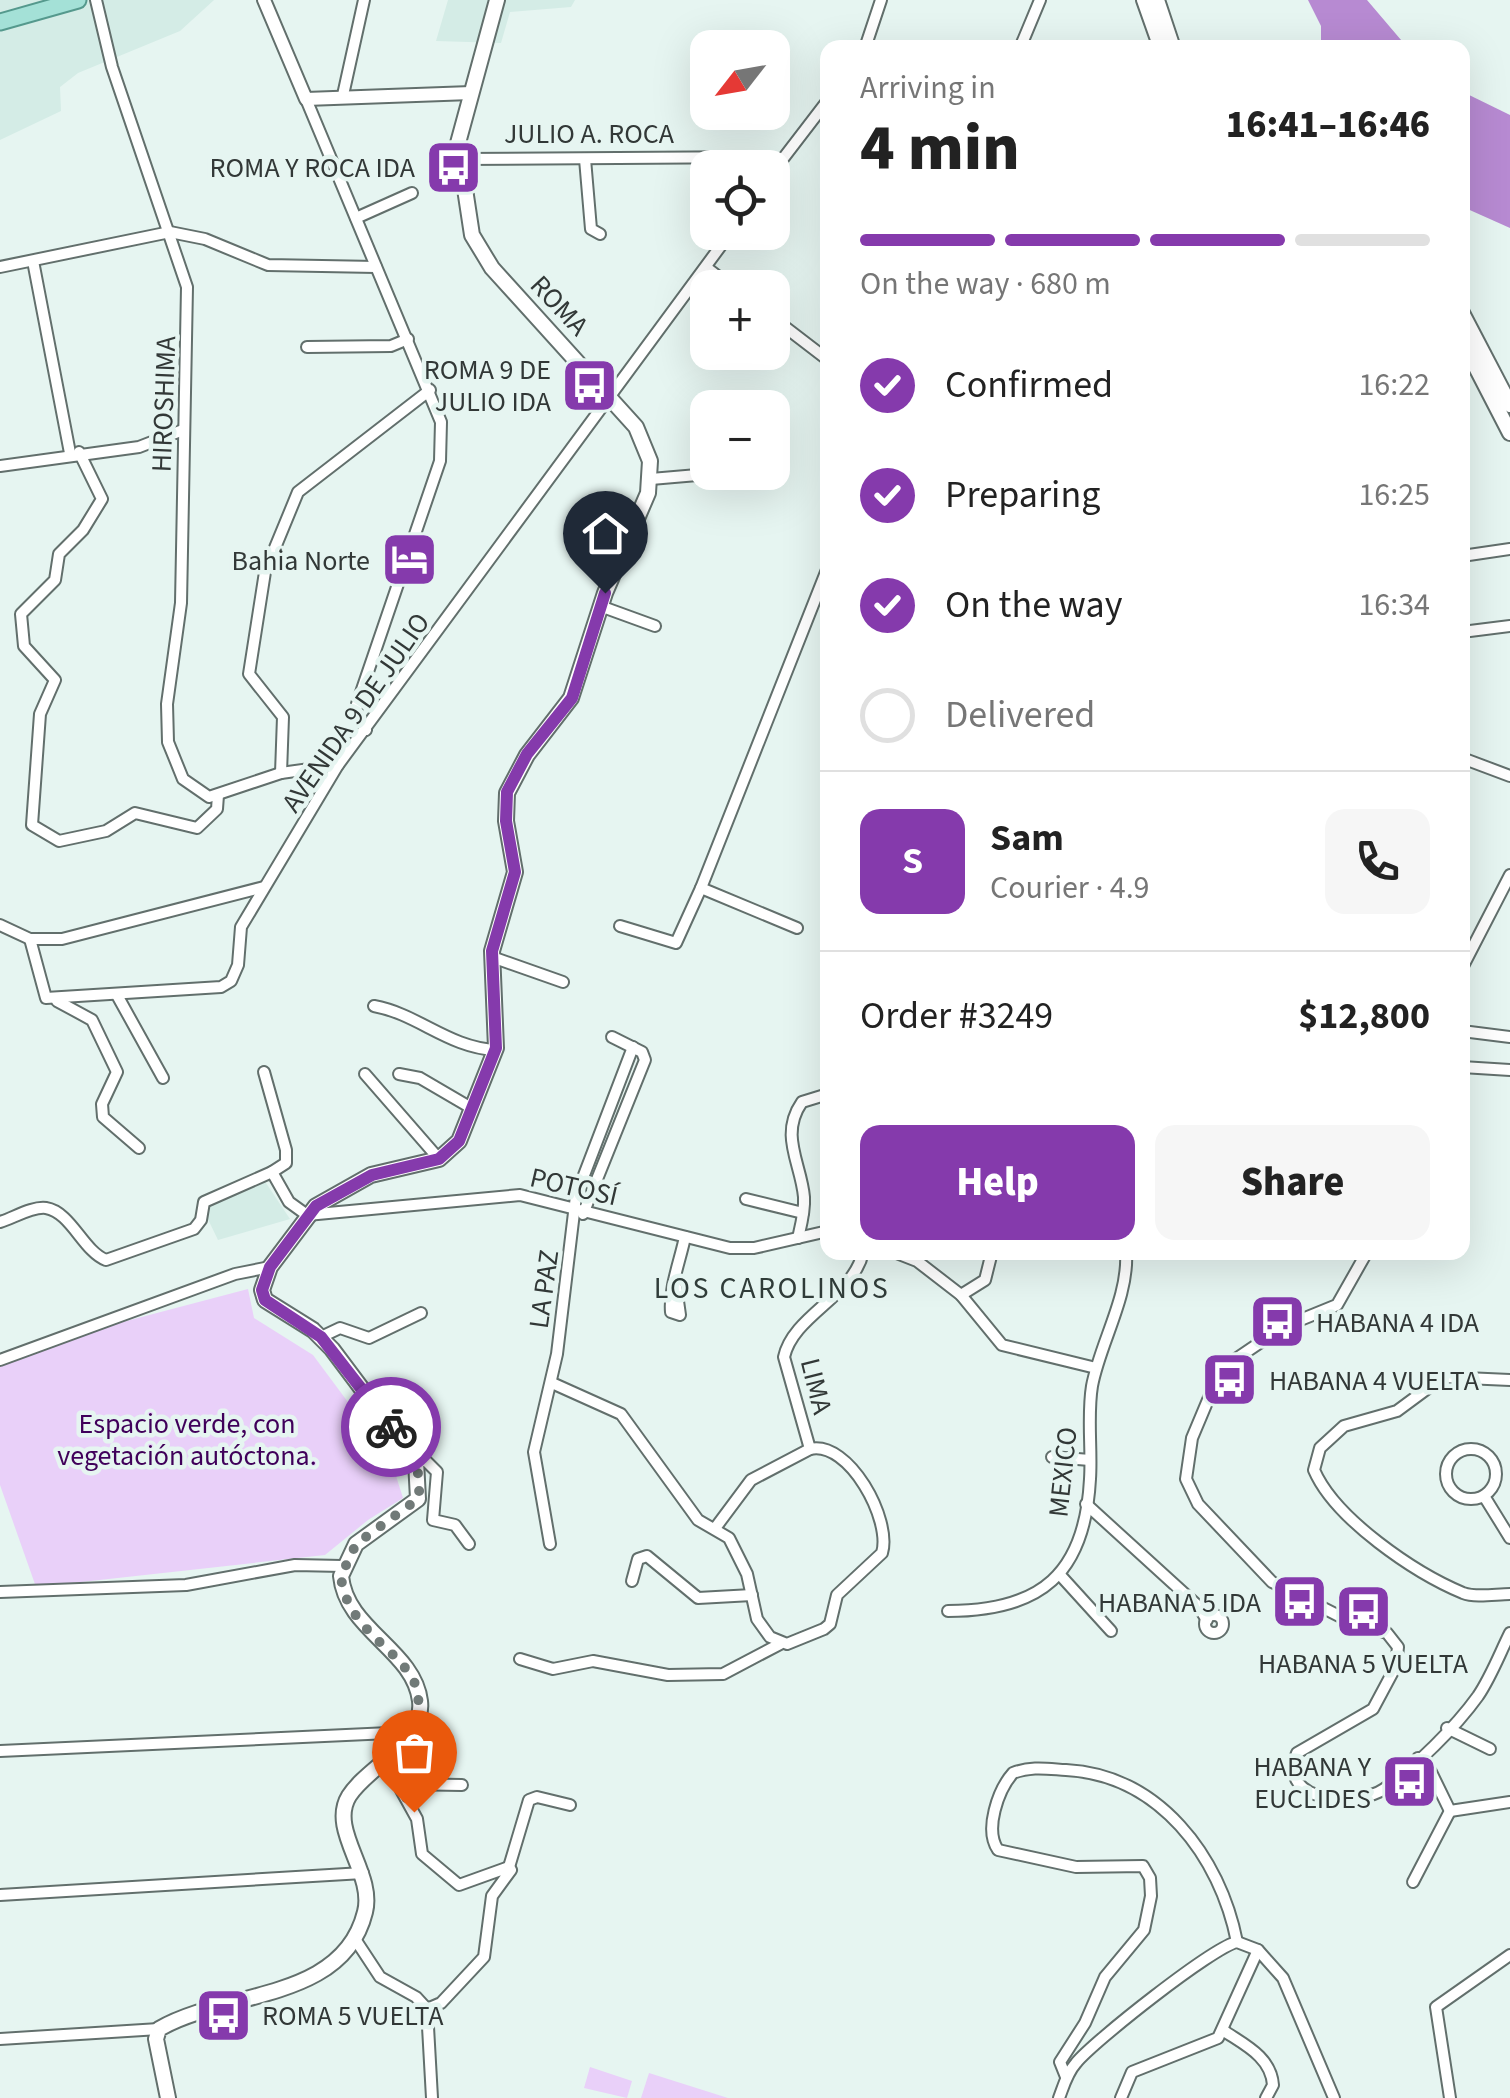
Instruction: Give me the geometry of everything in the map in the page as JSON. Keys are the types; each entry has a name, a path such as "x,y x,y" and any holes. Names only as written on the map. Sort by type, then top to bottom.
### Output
{"main road":[{"path":"0,22 78,0"},
{"path":"1144,0 1158,40"},
{"path":"1157,0 1170,40"},
{"name":"ROMA","path":"497,1 458,143 469,222 479,251 612,398 645,444 651,478"},
{"path":"1470,332 1510,432"},
{"path":"1470,351 1510,405"},
{"path":"168,2098 156,2039 158,2030 324,1972 344,1957 355,1938 368,1898 364,1872 344,1812 349,1796 410,1732 420,1712 418,1692 408,1672 346,1601 342,1566 356,1544 418,1499 416,1461 321,1337 265,1300 262,1290 270,1267 307,1215 330,1196 372,1175 439,1159 459,1141 496,1050 492,957 497,923 515,872 506,821 507,792 527,754 572,698 600,606 645,505 651,478"}],"street":[{"name":"HIROSHIMA","path":"96,0 112,68 170,232 188,300 181,603 167,704 168,742 183,779 200,794 218,795"},
{"path":"264,0 441,415 440,461 357,704 356,715 366,730"},
{"path":"343,96 364,0"},
{"path":"868,40 880,0"},
{"path":"1023,40 1040,0"},
{"name":"JULIO A. ROCA","path":"306,99 471,93"},
{"path":"790,150 820,110"},
{"path":"585,158 589,220 593,234 600,234"},
{"name":"JULIO A. ROCA","path":"458,159 690,158"},
{"path":"356,218 412,193"},
{"path":"0,267 170,232 205,239 268,266 376,267"},
{"name":"AVENIDA 9 DE JULIO","path":"117,996 221,987 235,972 241,927 338,765 720,250"},
{"path":"33,261 75,452 102,499 84,530 59,554 55,580 20,614 24,646 55,680 40,714 32,825 59,841 92,836 134,813 196,828 217,810 218,795 281,773 338,765"},
{"path":"790,331 820,354"},
{"path":"307,346 391,346 408,339"},
{"path":"281,773 284,717 248,670 265,572 301,487 430,390"},
{"path":"0,466 75,452 139,446 183,430"},
{"path":"651,478 690,475"},
{"path":"1470,555 1510,549"},
{"path":"620,926 676,943 702,888 820,587"},
{"path":"600,606 655,626"},
{"path":"1470,631 1510,626"},
{"path":"1470,761 1510,776"},
{"path":"1470,953 1510,876"},
{"path":"0,925 30,939 62,939 265,887"},
{"path":"702,888 797,928"},
{"path":"30,939 43,996 92,1020 117,1072 102,1104 103,1117 139,1148"},
{"path":"492,957 563,982"},
{"path":"52,999 117,996 163,1078"},
{"path":"374,1006 459,1045 496,1050"},
{"path":"1470,1032 1510,1036"},
{"path":"580,1208 645,1060 633,1046 612,1038"},
{"path":"1470,1068 1510,1070"},
{"path":"0,1222 46,1208 56,1212 95,1255 106,1260 194,1228 201,1220 204,1202 286,1163 286,1150 264,1072"},
{"path":"365,1074 439,1159"},
{"path":"399,1074 420,1078 474,1108"},
{"path":"798,1238 803,1213 792,1125 802,1102 820,1096"},
{"path":"272,1172 289,1202 307,1215"},
{"name":"POTOSÍ","path":"307,1215 495,1195 532,1197 685,1237 745,1248 820,1233"},
{"path":"746,1199 803,1213"},
{"name":"LA PAZ","path":"550,1544 534,1452 552,1384 580,1208"},
{"path":"675,1280 685,1237"},
{"name":"LIMA","path":"780,1644 830,1624 836,1595 878,1559 885,1544 878,1509 848,1464 828,1449 810,1449 784,1364 786,1349 854,1274 860,1260"},
{"path":"914,1260 961,1295 1002,1345 1096,1368"},
{"path":"961,1295 985,1280 990,1260"},
{"name":"MEXICO","path":"1061,1576 1069,1566 1086,1504 1090,1404 1096,1368 1124,1284 1126,1260"},
{"path":"1362,1260 1337,1305 1283,1327 1221,1369 1187,1454 1186,1479 1198,1504 1272,1582 1346,1620 1388,1633 1398,1646 1396,1666 1373,1710 1297,1753 1292,1773 1301,1789 1321,1797 1376,1794 1418,1758 1478,1696 1510,1633"},
{"path":"0,1360 235,1274 270,1267"},
{"path":"321,1337 340,1328 368,1338 421,1314"},
{"path":"1510,1380 1443,1377 1397,1411 1344,1426 1320,1448 1314,1470 1358,1526 1384,1546 1464,1593 1510,1594"},
{"path":"520,1659 553,1669 593,1662 668,1675 723,1674 780,1644 762,1628 745,1568 729,1538 698,1520 650,1448 617,1410 552,1384"},
{"path":"716,1527 750,1480 810,1449"},
{"path":"1480,1451 1492,1461 1496,1476 1484,1496 1459,1496 1448,1484 1447,1466 1457,1453 1480,1451"},
{"path":"1052,1457 1090,1460"},
{"path":"416,1461 426,1461 437,1472 433,1520 455,1525 469,1544"},
{"path":"1484,1496 1510,1538"},
{"path":"1086,1504 1198,1606 1206,1620"},
{"path":"632,1582 638,1559 648,1556 698,1598 752,1595"},
{"path":"0,1592 186,1585 294,1564 342,1566"},
{"path":"948,1611 998,1610 1061,1576 1111,1630"},
{"path":"1447,1728 1490,1749"},
{"path":"0,1751 410,1732"},
{"path":"392,1753 402,1766 404,1799 417,1819 422,1854 449,1881 459,1885 509,1867"},
{"path":"1418,1758 1431,1772 1450,1811"},
{"path":"1066,2077 1060,2062 1086,2023 1106,1977 1144,1930 1150,1878 1143,1866 1076,1868 998,1850 992,1840 996,1809 1014,1773 1030,1768 1088,1772 1166,1808 1187,1830 1210,1871 1236,1942"},
{"path":"401,1784 462,1786"},
{"path":"427,2009 441,2003 484,1956 492,1896 511,1875 509,1867 529,1800 538,1797 570,1805"},
{"path":"1450,1811 1510,1802"},
{"path":"1413,1882 1450,1811"},
{"path":"0,1895 364,1872"},
{"path":"355,1938 380,1977 416,1996 427,2009 432,2098"},
{"path":"1059,2098 1066,2077 1108,2032 1213,1952 1236,1942 1258,1950 1273,1964 1290,1992 1334,2098"},
{"path":"1121,2098 1132,2072 1212,2042 1224,2031 1258,1950"},
{"path":"1450,2098 1436,2007 1510,1955"},
{"path":"0,2040 158,2030"},
{"path":"1224,2031 1261,2056 1268,2067 1273,2085 1266,2098"}],"shaded area":[{"path":"0,0 214,0 180,31 78,73 60,87 61,111 0,140"},
{"path":"448,0 575,0 571,7 510,12 501,43 436,41"},
{"path":"1308,0 1367,0 1401,40 1321,40 1321,26"},
{"path":"1470,95 1510,115 1510,228 1470,210"},
{"path":"264,1180 290,1219 218,1240 203,1209"}],"green space":[{"name":"Espacio verde, con vegetación autóctona.","path":"248,1289 254,1318 313,1355 391,1460 403,1498 325,1555 36,1587 0,1485 0,1360 43,1343"},
{"path":"590,2067 632,2081 627,2098 584,2088"},
{"path":"649,2073 728,2098 641,2098"}],"way so far":[{"path":"391,1427 416,1461 418,1499 356,1544 346,1556 341,1576 346,1601 408,1672 418,1692 418,1719 392,1753 402,1766 404,1799 414,1812"}],"place":[{"name":"ROMA Y ROCA IDA","path":"454,167"},
{"name":"ROMA 9 DE JULIO IDA","path":"590,385"},
{"name":"Bahia Norte","path":"409,560"},
{"name":"HABANA 4 IDA","path":"1277,1322"},
{"name":"HABANA 4 VUELTA","path":"1230,1380"},
{"name":"HABANA 5 IDA","path":"1300,1602"},
{"name":"HABANA 5 VUELTA","path":"1363,1612"},
{"name":"HABANA Y EUCLIDES","path":"1410,1782"},
{"name":"ROMA 5 VUELTA","path":"223,2015"}],"district":[{"name":"LOS CAROLINOS","path":"772,1288"}],"route":[{"path":"391,1427 321,1337 279,1312 265,1300 262,1290 270,1267 316,1206 372,1175 435,1160 448,1154 459,1141 496,1048 490,979 492,951 497,923 515,872 506,821 507,792 527,754 572,698 605,593"}]}
